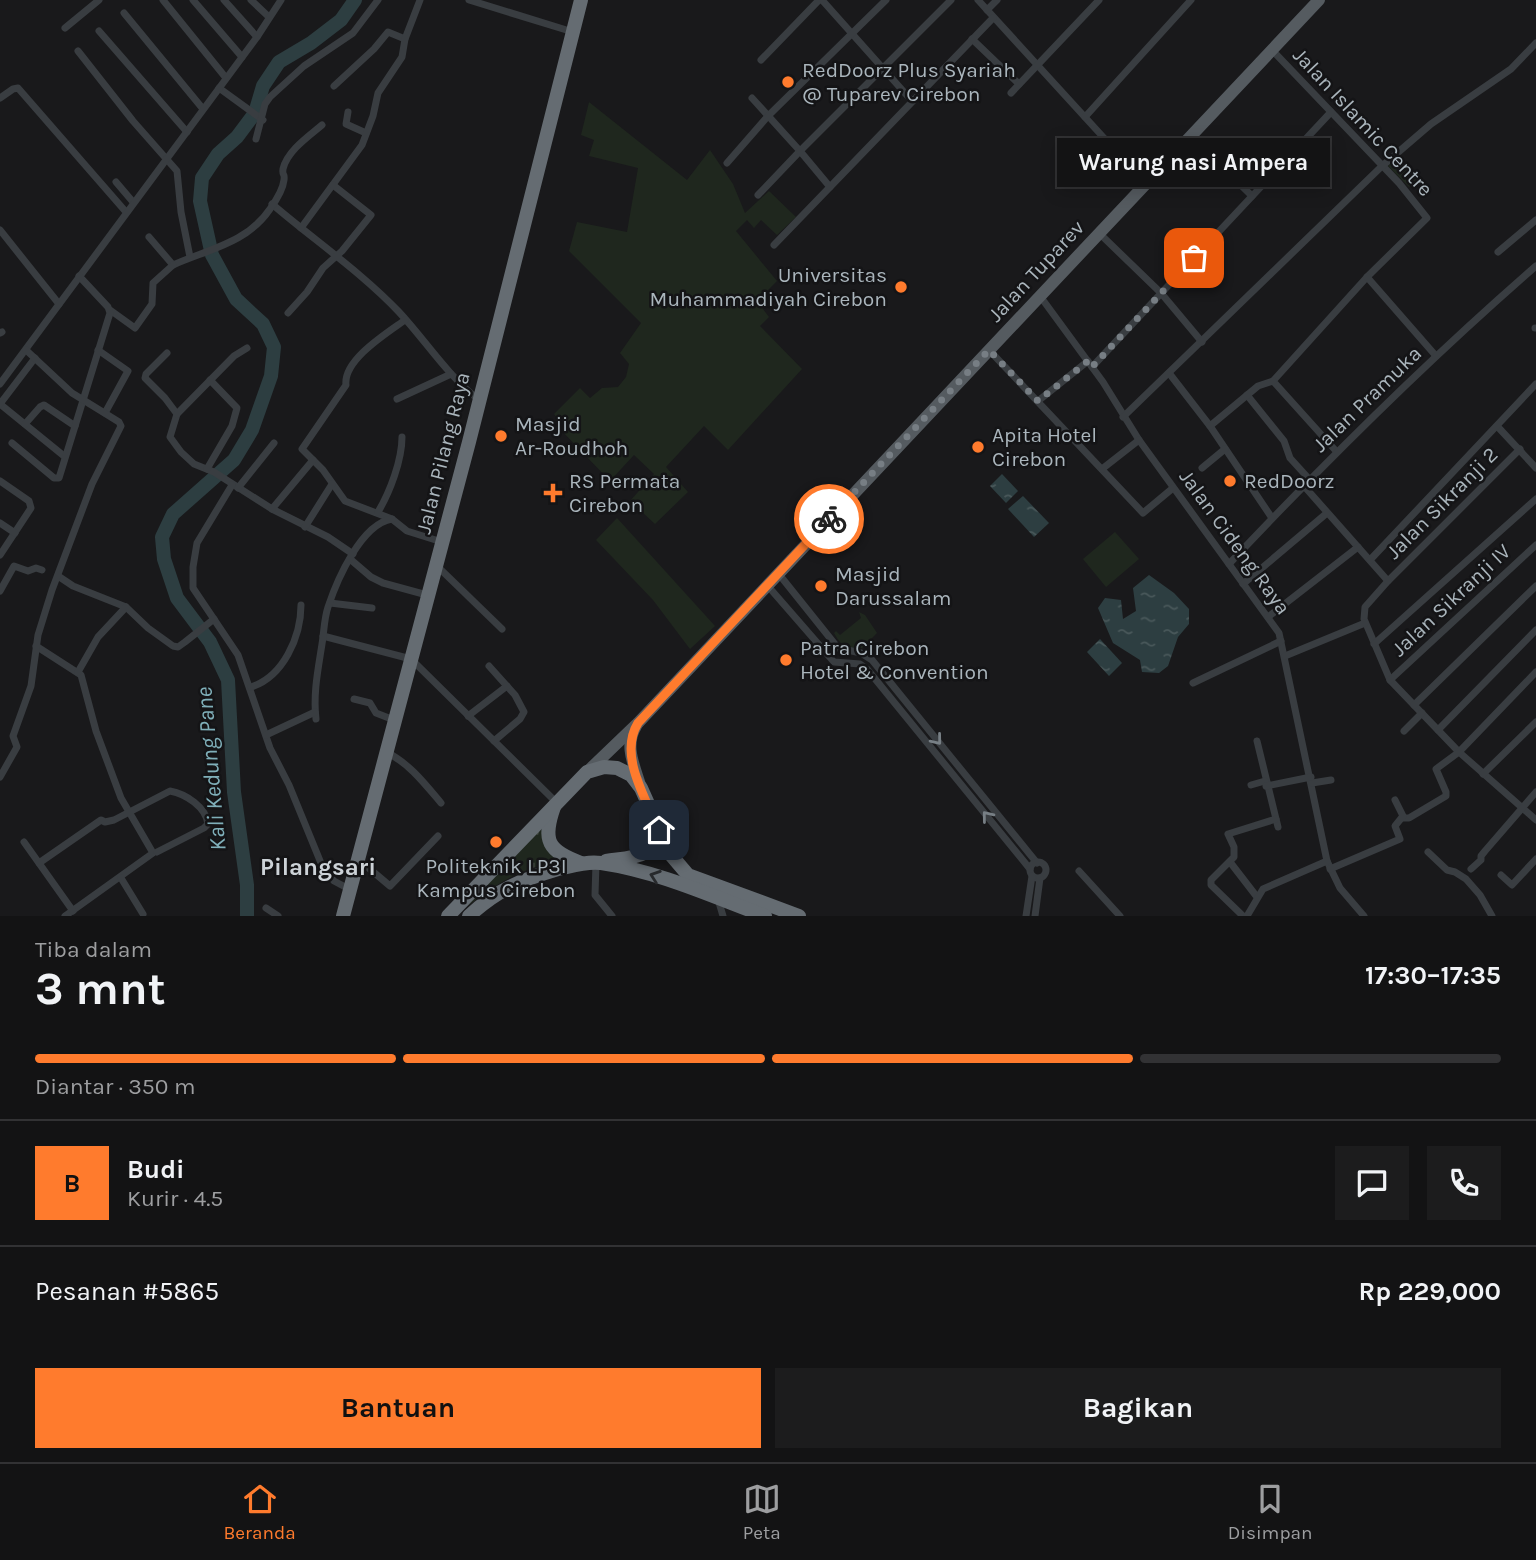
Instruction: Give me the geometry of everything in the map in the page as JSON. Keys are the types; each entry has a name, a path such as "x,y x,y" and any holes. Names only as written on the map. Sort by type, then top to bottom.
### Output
{"highway":[{"name":"Jalan Pilang Raya","path":"343,916 581,0"},
{"path":"448,916 587,772 604,767 617,768 631,775 641,788 671,855 688,875 789,914"},
{"path":"556,802 547,830 550,845 557,853 592,863 642,872 765,916"},
{"path":"469,916 506,887 522,879 644,854 657,841 659,830"}],"main road":[{"name":"Jalan Tuparev","path":"587,772 775,593 782,578 989,350 1319,0"},
{"path":"638,723 631,734 629,749 641,788"}],"street":[{"path":"65,28 99,0"},
{"path":"163,0 226,78"},
{"path":"193,0 242,57"},
{"path":"224,0 257,37"},
{"path":"251,0 269,17"},
{"path":"64,456 0,404 59,304 83,281 126,212 170,162 187,132 221,89 281,0"},
{"path":"256,139 265,104 270,97 304,66 353,33 378,0"},
{"path":"301,228 362,145 373,116 377,93 402,57 405,39 420,0"},
{"path":"469,0 573,32"},
{"path":"761,61 819,0 828,2 912,101"},
{"path":"727,163 768,116 886,0"},
{"path":"758,195 951,0"},
{"path":"978,0 1146,184"},
{"path":"987,10 997,0"},
{"path":"1011,93 1099,0"},
{"path":"1085,117 1191,0"},
{"path":"124,13 203,109"},
{"path":"774,245 993,18"},
{"path":"99,31 187,132"},
{"path":"334,86 374,49 388,32 405,39"},
{"path":"972,39 1019,84"},
{"path":"1124,417 1381,167 1431,124 1511,69 1536,43"},
{"name":"Jalan Islamic Centre","path":"1272,50 1399,183 1427,218 1367,277"},
{"path":"78,51 177,171 181,212 194,256"},
{"path":"0,98 18,88 126,212"},
{"path":"221,89 262,120"},
{"path":"752,98 830,187"},
{"path":"348,112 345,124 366,133"},
{"path":"1038,401 1090,364 1161,293 1331,112"},
{"path":"83,281 110,310 135,328 152,304 153,283 173,265 221,247 251,230 272,204 284,181 283,170 287,161 298,145 322,125"},
{"path":"1191,136 1252,196"},
{"path":"116,182 134,202"},
{"path":"288,313 307,292 323,268 371,215 333,185"},
{"path":"272,204 376,291 405,320 462,387 478,399"},
{"path":"1498,252 1536,220"},
{"path":"0,230 59,304"},
{"path":"1099,233 1161,293 1202,342"},
{"path":"149,237 173,265"},
{"name":"Jalan Pramuka","path":"1229,564 1336,451 1536,266"},
{"path":"1210,426 1266,382 1273,381 1367,277 1436,356"},
{"name":"Jalan Cideng Raya","path":"1040,295 1090,364 1139,440 1279,633 1327,861 1340,888 1364,916"},
{"path":"12,443 54,478 59,478 110,310"},
{"path":"405,320 371,344 347,373 346,384 302,448 345,501 379,512 407,531 442,542"},
{"path":"247,348 234,356 177,414 170,436 175,444 194,464 211,471 272,509 328,537 371,577 427,595"},
{"path":"98,350 128,371 105,413"},
{"path":"989,350 1143,513 1173,488"},
{"path":"1,381 31,354"},
{"path":"0,778 18,746 13,736 31,686 36,646 58,576 92,484 121,426 72,393 31,354"},
{"path":"167,354 145,378 177,414"},
{"path":"1169,373 1210,426 1272,517"},
{"path":"397,399 451,374"},
{"path":"210,380 237,408 232,426 211,471"},
{"path":"1273,381 1336,451"},
{"path":"1370,560 1536,384"},
{"path":"1247,396 1284,441 1290,458 1327,513 1388,581"},
{"path":"25,425 44,405 75,426"},
{"path":"1497,426 1536,468"},
{"path":"379,512 389,493 402,449 402,437"},
{"path":"1102,469 1139,440"},
{"path":"274,443 232,484 197,542 192,567 193,588 238,655 266,735 323,868 334,881 350,889"},
{"path":"1202,468 1225,449"},
{"name":"Jalan Sikranji 2","path":"1366,623 1363,612 1365,607 1388,581 1520,449"},
{"path":"272,509 313,460"},
{"path":"0,481 29,501 31,508 0,555"},
{"path":"306,527 332,484"},
{"path":"1374,644 1536,499"},
{"path":"1244,584 1327,513"},
{"path":"266,735 315,716 316,678 330,603 351,556 367,534 384,521 393,519"},
{"path":"0,523 15,533"},
{"name":"Jalan Sikranji IV","path":"1390,680 1536,545"},
{"path":"1268,617 1358,547"},
{"path":"436,565 502,629"},
{"path":"0,591 14,566 29,571 36,569"},
{"path":"58,576 73,586 125,607 173,646 178,646 214,620"},
{"path":"782,578 838,648 867,656 1037,863 1043,864 1045,874 1034,874"},
{"path":"1414,705 1536,586"},
{"path":"775,593 834,663 864,666 1034,874 1035,916"},
{"path":"330,603 372,608"},
{"path":"251,687 258,685 276,670 292,648 299,632 301,605"},
{"path":"78,672 98,637 125,607"},
{"path":"1284,656 1366,623 1390,680 1459,752 1536,820"},
{"path":"1438,730 1536,630"},
{"path":"323,636 411,659 556,802"},
{"path":"1193,682 1281,641"},
{"path":"36,646 78,672 83,680 96,731 129,811 153,853 65,916"},
{"path":"489,666 523,707 523,714 494,741"},
{"path":"1330,869 1398,840 1400,835 1395,826 1402,818 1409,818 1446,796 1436,769 1459,752 1536,672"},
{"path":"468,716 507,686"},
{"path":"354,699 370,703 376,713 394,720"},
{"path":"906,717 914,712"},
{"path":"1404,731 1422,713"},
{"path":"914,727 922,721"},
{"path":"1483,774 1536,722"},
{"path":"1257,741 1277,823 1228,834 1235,853 1230,862 1210,881 1212,886 1245,916 1260,892 1327,861"},
{"path":"386,752 420,778 441,803"},
{"path":"1251,785 1331,780"},
{"path":"39,863 100,820 114,820 170,791 195,803 207,816 208,824 157,852"},
{"path":"1471,869 1536,792"},
{"path":"1395,800 1402,818"},
{"path":"358,859 390,886 438,836"},
{"path":"24,842 73,911"},
{"path":"1428,852 1447,870 1466,879 1480,895 1492,916"},
{"path":"1501,875 1513,885 1536,859"},
{"path":"1230,862 1257,897"},
{"path":"592,863 595,895 612,916"},
{"path":"1026,916 1037,863"},
{"path":"1079,871 1120,916"},
{"path":"121,878 143,914"},
{"path":"718,899 723,916"},
{"path":"266,908 278,916"}],"green space":[{"path":"589,102 687,180 710,150 733,184 745,213 769,191 796,217 777,235 761,220 754,228 747,220 736,231 777,281 757,301 769,317 760,326 802,369 728,450 704,426 666,467 688,492 655,524 630,501 654,474 634,455 610,481 559,428 559,420 554,414 580,388 590,398 602,388 618,387 626,377 629,364 620,353 641,323 569,251 577,222 627,232 638,168 589,156 594,140 581,135"},
{"path":"1398,156 1419,178 1409,187 1388,166"},
{"path":"617,518 715,626 690,649 653,600 596,540"},
{"path":"1115,532 1139,559 1106,587 1083,559"},
{"path":"859,612 865,615 877,633 862,648 849,647 842,644 834,633 836,631 840,635 861,618"},
{"path":"544,824 548,851 558,862 532,868 509,878 465,908"}],"water":[{"path":"1002,474 1018,491 1006,503 990,486"},
{"path":"1023,496 1049,523 1034,537 1008,509"},
{"path":"1149,575 1174,593 1189,609 1189,624 1178,637 1168,666 1159,673 1142,672 1140,660 1113,643 1098,608 1105,598 1121,600 1123,619 1136,611 1133,588"},
{"path":"1100,639 1122,663 1109,676 1087,652"}],"waterway":[{"name":"Kali Kedung Pane","path":"247,916 247,885 234,792 228,680 210,642 177,598 164,559 162,537 173,514 234,460 252,430 271,376 274,347 263,324 236,299 212,255 200,201 202,178 218,154 237,137 255,113 263,86 279,62 311,43 341,20 355,0"}],"way so far":[{"path":"829,519 989,350 1038,401 1088,361 1092,367 1194,258"}],"place":[{"name":"RedDoorz Plus Syariah @ Tuparev Cirebon","path":"788,82"},
{"name":"Warung nasi Ampera","path":"1194,258"},
{"name":"Universitas Muhammadiyah Cirebon","path":"901,287"},
{"name":"Masjid Ar-Roudhoh","path":"501,436"},
{"name":"Apita Hotel Cirebon","path":"978,447"},
{"name":"RedDoorz","path":"1230,481"},
{"name":"RS Permata Cirebon","path":"553,493"},
{"name":"Masjid Darussalam","path":"821,586"},
{"name":"Patra Cirebon Hotel & Convention","path":"786,660"},
{"name":"Politeknik LP3I Kampus Cirebon","path":"496,842"}],"district":[{"name":"Pilangsari","path":"318,867"}],"route":[{"path":"659,830 641,788 629,749 631,734 638,723 829,519"}]}
